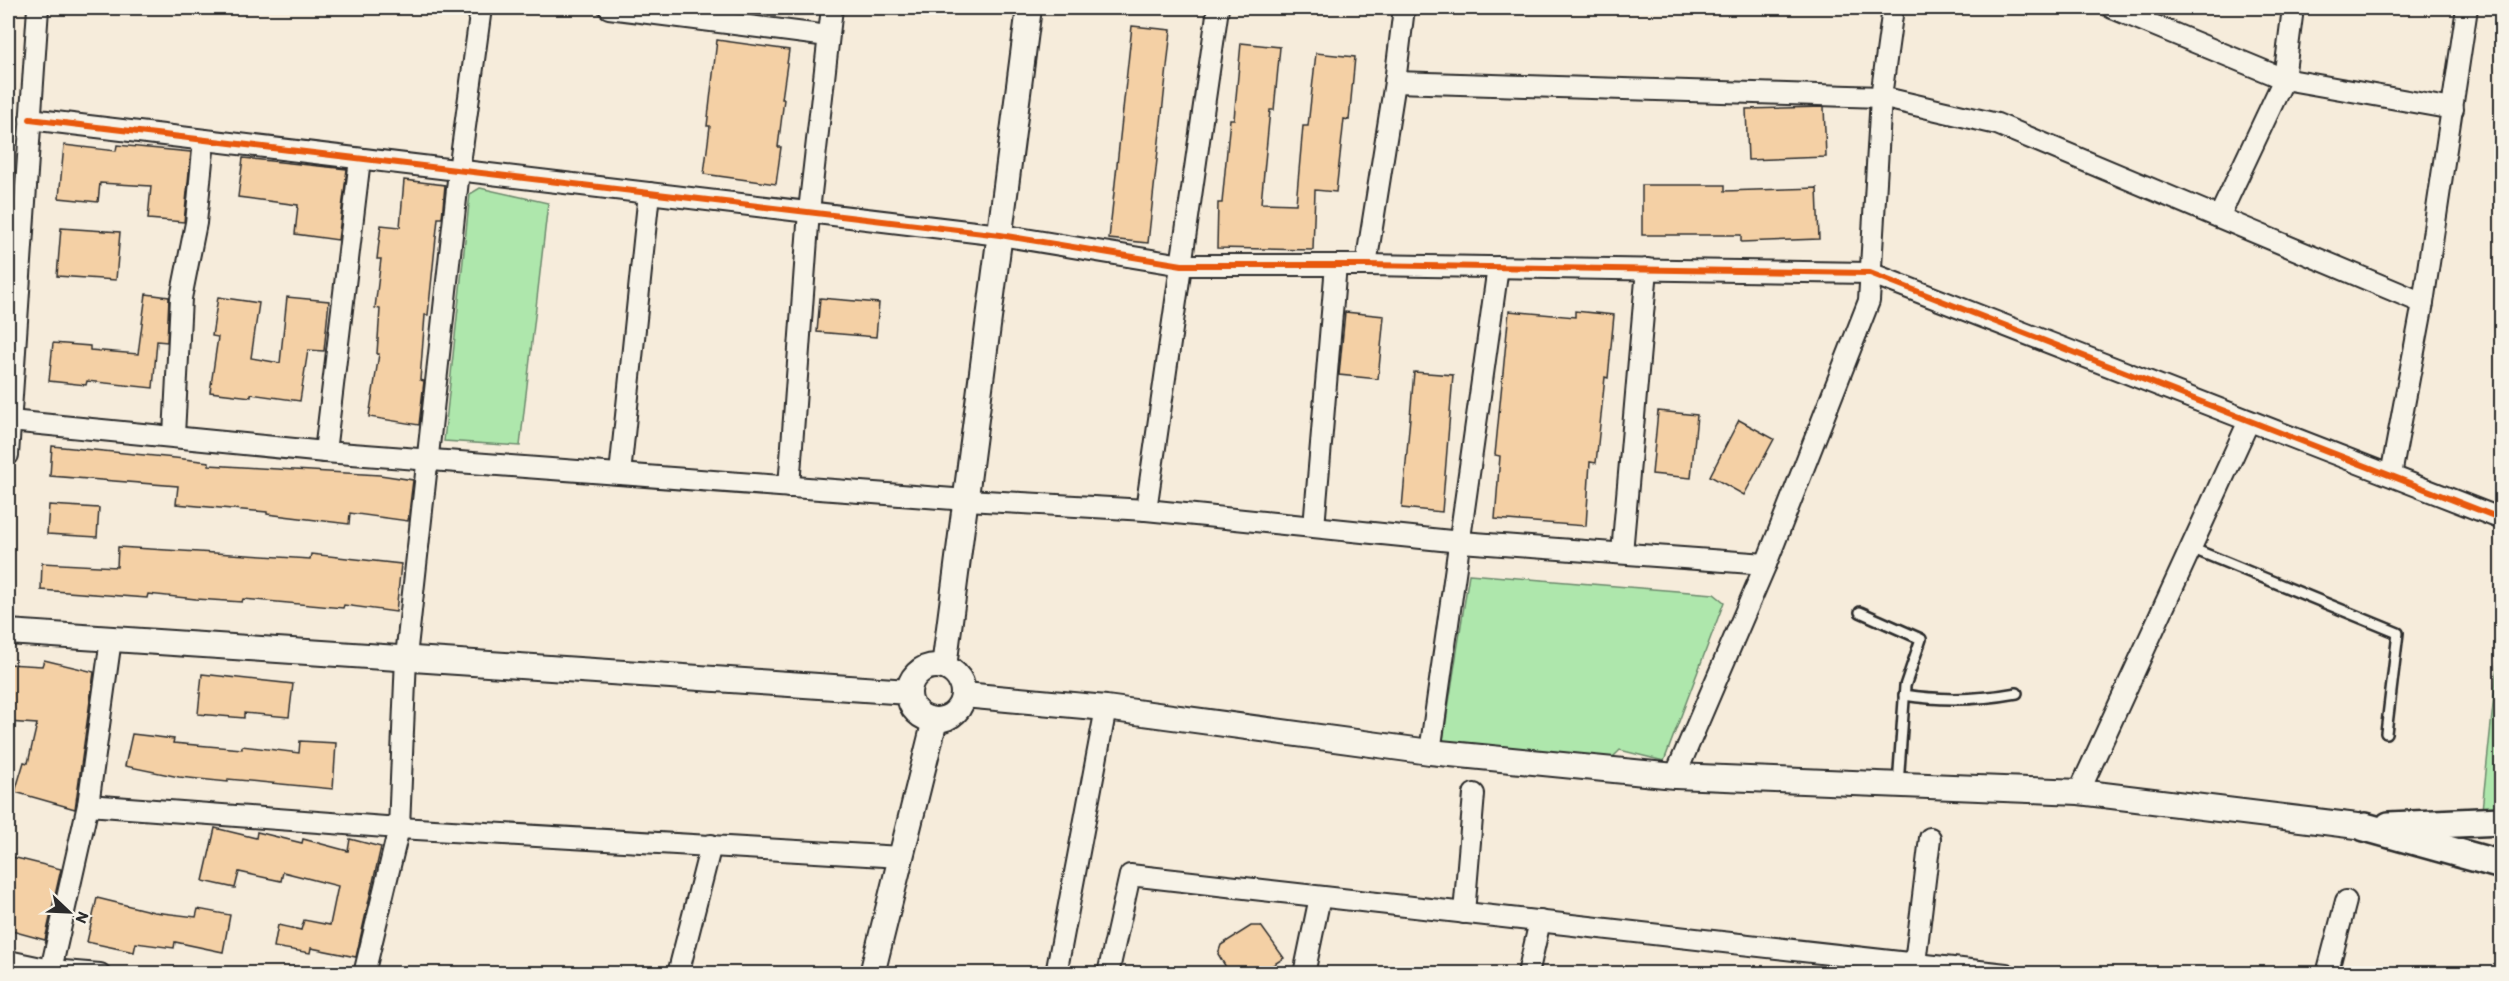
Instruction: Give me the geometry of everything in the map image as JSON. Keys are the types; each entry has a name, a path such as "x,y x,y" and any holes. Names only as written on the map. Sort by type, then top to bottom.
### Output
{"main road":[{"path":"2365,827 2502,821"},
{"path":"2365,827 2502,865"}],"street":[{"path":"8,455 38,8"},
{"path":"364,974 399,828 406,657 459,171 481,8"},
{"path":"609,8 828,36"},
{"path":"789,487 809,211 832,8"},
{"path":"944,667 1029,8"},
{"path":"1146,510 1218,8"},
{"path":"1366,265 1395,82 1404,8"},
{"path":"1675,776 1766,564 1869,301 1881,97 1893,8"},
{"path":"2112,8 2284,79 2453,109"},
{"path":"2219,216 2284,79 2293,8"},
{"path":"2391,475 2423,303 2467,8"},
{"path":"1395,82 1881,97 1997,124 2423,303"},
{"path":"30,119 1000,235 1182,265 1366,265 1870,273 2502,519"},
{"path":"174,435 182,298 196,223 204,140"},
{"path":"325,452 360,159"},
{"path":"620,474 650,193"},
{"path":"1314,527 1336,265"},
{"path":"1430,752 1498,267"},
{"path":"1622,553 1647,269"},
{"path":"10,421 174,435 325,452 967,500 1146,510 1461,542 1766,564"},
{"path":"2079,792 2249,421"},
{"path":"8,632 909,692"},
{"path":"51,972 88,805 111,639"},
{"path":"936,666 944,667 959,677 964,695 958,710 951,716 935,720 919,714 914,708 909,692 920,671 936,666"},
{"path":"964,695 1106,708 1430,752 1675,776 2079,792 2365,827"},
{"path":"1056,974 1106,708"},
{"path":"872,974 935,720"},
{"path":"1464,913 1474,794"},
{"path":"88,805 399,828 901,857"},
{"path":"1915,963 1930,838"},
{"path":"678,974 711,845"},
{"path":"1108,974 1130,875 1540,921 1881,967 1915,963 2006,974"},
{"path":"1304,974 1320,897"},
{"path":"2326,974 2346,901"},
{"path":"1528,974 1540,921"},
{"path":"8,961 51,972 99,974"}],"lane":[{"path":"2191,548 2398,633 2386,733"},
{"path":"1860,612 1921,639 1907,675 1898,784"},
{"path":"1904,695 1926,699 1971,699 2017,693"}],"green space":[{"path":"480,188 548,203 520,446 444,441 470,194"},
{"path":"1469,574 1714,594 1724,602 1664,761 1620,750 1609,761 1443,741"},
{"path":"2501,629 2501,801 2495,807 2482,810"}],"building":[{"path":"1132,26 1171,30 1148,243 1109,239"},
{"path":"717,40 789,50 782,99 784,99 778,147 781,147 776,184 704,174"},
{"path":"1241,43 1280,47 1274,110 1270,110 1261,203 1296,204 1303,126 1308,126 1316,53 1355,57 1349,120 1344,119 1336,192 1315,190 1313,250 1217,248 1218,203 1222,203 1230,119 1234,119"},
{"path":"1824,107 1826,157 1748,160 1746,109"},
{"path":"64,145 116,151 117,145 191,152 184,222 148,219 151,186 100,183 98,202 59,198"},
{"path":"243,158 347,169 338,240 295,234 298,205 238,197"},
{"path":"404,180 445,185 442,218 438,218 428,315 425,315 420,380 424,381 419,425 369,417 379,354 377,354 380,309 375,308 381,259 377,259 381,225 400,227"},
{"path":"1642,185 1725,185 1725,191 1817,188 1819,239 1741,242 1741,235 1642,235"},
{"path":"61,228 120,232 116,280 57,276"},
{"path":"146,294 169,297 167,342 157,341 153,388 87,381 86,385 49,381 53,343 90,346 90,350 138,354"},
{"path":"218,297 259,303 251,358 280,363 287,297 329,301 324,351 308,350 300,401 251,394 251,397 210,392 218,337 212,336"},
{"path":"820,298 879,303 876,337 817,332"},
{"path":"1509,311 1575,317 1575,311 1614,315 1596,463 1590,462 1586,526 1495,519 1500,456 1495,455"},
{"path":"1345,312 1384,316 1378,379 1339,375"},
{"path":"1414,372 1453,375 1442,512 1402,508"},
{"path":"1658,411 1697,415 1691,478 1652,474"},
{"path":"1739,420 1774,439 1744,495 1710,476"},
{"path":"52,446 209,462 209,465 380,475 413,480 408,521 350,513 349,524 267,514 267,512 176,504 178,486 50,476"},
{"path":"49,505 99,508 97,537 47,534"},
{"path":"118,547 310,559 311,554 401,564 396,612 344,605 343,608 243,599 242,602 148,594 147,598 41,590 42,563 117,567"},
{"path":"44,660 94,672 75,809 15,792 24,762 28,763 37,724 8,722 8,664 42,666"},
{"path":"202,674 293,684 289,717 244,713 244,718 198,714"},
{"path":"132,734 174,739 173,743 242,749 242,746 299,753 300,741 336,743 333,789 228,779 228,782 179,777 125,766"},
{"path":"215,828 256,838 257,832 302,843 303,839 348,851 350,839 381,847 356,957 311,948 310,953 274,947 278,925 301,930 304,920 330,925 338,886 283,872 281,881 239,872 235,888 203,881"},
{"path":"8,856 61,869 45,940 8,930"},
{"path":"97,898 154,912 196,917 198,909 230,915 223,952 175,942 174,948 136,943 134,952 87,942"},
{"path":"1251,926 1261,926 1284,958 1259,974 1230,974 1218,954 1221,945"}],"cycle path":[{"path":"30,119 1000,235 1182,265 1366,265 1870,273 2502,519"}]}
